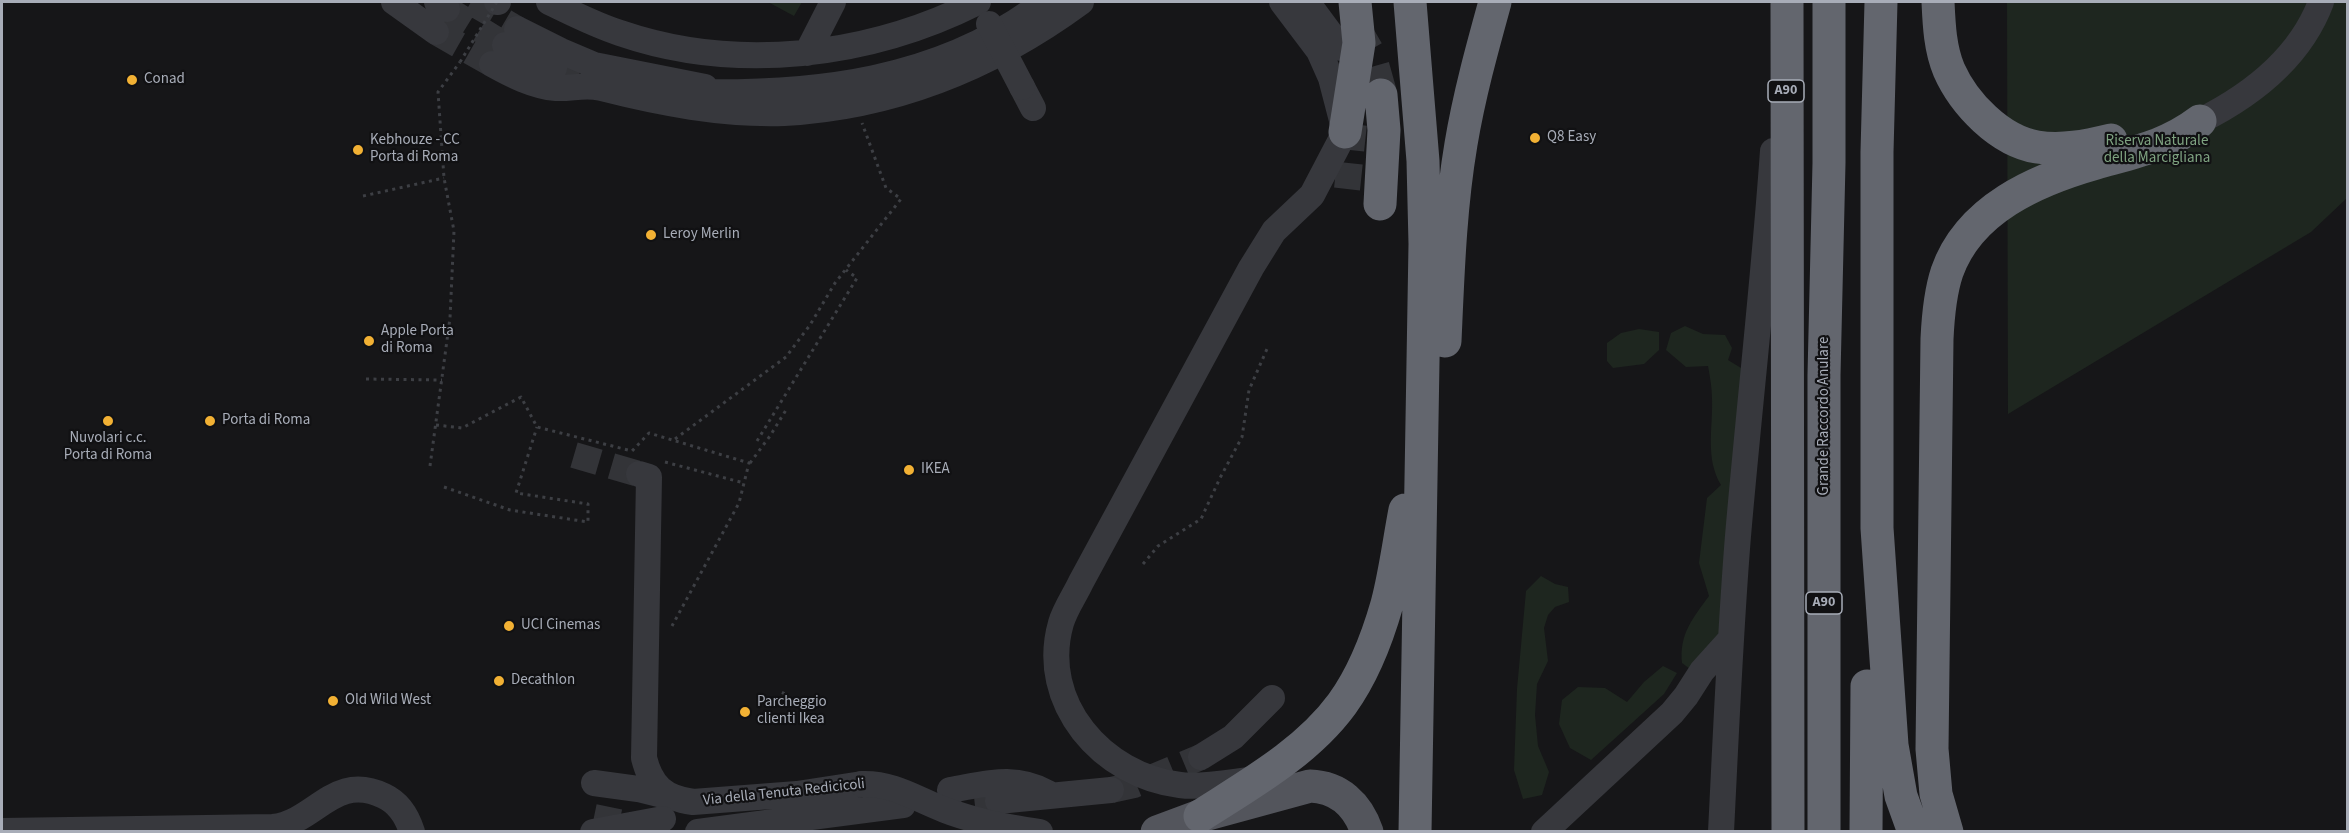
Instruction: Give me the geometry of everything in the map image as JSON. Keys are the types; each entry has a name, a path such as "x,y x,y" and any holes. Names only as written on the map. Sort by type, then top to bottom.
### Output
{"highway":[{"path":"1410,2 1425,206 1416,831"},
{"path":"1417,783 1453,207 1460,146 1468,104 1495,2"},
{"name":"A90","path":"1786,2 1788,831"},
{"name":"Grande Raccordo Anulare","path":"1824,831 1824,375 1829,163 1829,2"},
{"path":"1866,831 1868,659 1877,528 1877,152 1881,2"},
{"path":"1938,2 1942,46 1954,79 1966,98 1980,113 2017,141 2039,147 2081,147 2200,121"},
{"path":"1343,3 1359,42 1345,132"},
{"path":"1380,204 1384,130 1382,95"},
{"path":"1947,831 1936,794 1932,749 1937,339 1941,294 1947,271 1955,252 1971,230 1984,216 2009,199 2076,169 2158,146 2186,132 2200,121"},
{"path":"1200,816 1258,779 1315,733 1342,704 1362,670 1387,603 1421,432"},
{"path":"1877,528 1892,744 1901,796 1914,831"}],"main road":[{"path":"1157,831 1200,816 1300,788 1319,787 1349,800 1360,814 1367,831"}],"street":[{"path":"394,2 440,14"},
{"path":"549,2 606,28 660,44 750,55 807,53 862,44 982,9 1027,97"},
{"path":"807,53 833,2"},
{"path":"674,92 795,91 859,82 902,72 953,54 989,36 1044,2"},
{"path":"505,46 525,80 555,88 589,86 632,97 679,105 725,111 785,113 844,106 947,78 1008,49 1081,2"},
{"path":"1258,779 1183,786 1155,781 1124,767 1097,748 1072,715 1060,688 1056,662 1061,623 1076,592 1251,268 1274,231 1312,195 1345,132 1331,78 1319,51 1281,2"},
{"path":"1307,2 1341,48"},
{"path":"1721,831 1730,640 1763,288 1786,2"},
{"path":"2200,121 2252,92 2274,71 2303,35 2321,2"},
{"path":"505,46 561,51 594,65 729,92"},
{"path":"505,46 554,68"},
{"path":"651,471 648,507 644,758 647,772 655,784 666,794 679,800"},
{"path":"1544,831 1672,713 1702,670 1730,640"},
{"path":"1201,757 1233,737 1272,698"},
{"path":"950,790 1005,780 1039,788 1054,796"},
{"name":"Via della Tenuta Redicicoli","path":"594,783 638,789 679,800 709,801 878,784 895,788 963,816 995,825 1040,831"},
{"path":"2,831 273,827 291,823 341,791 360,789 379,794 396,803 407,818 411,831"},
{"path":"998,801 1111,790"},
{"path":"593,831 796,794"},
{"path":"698,831 903,808 749,831"}],"path":[{"path":"430,465 450,318 454,231 444,178 438,92 460,62 497,2"},
{"path":"674,440 786,357 846,270 901,199 886,188 858,113"},
{"path":"363,196 444,178"},
{"path":"757,441 857,278 846,270"},
{"path":"1143,564 1158,546 1201,519 1242,437 1249,390 1267,349"},
{"path":"366,379 442,380"},
{"path":"436,425 462,428 521,397 537,427 516,493 588,504 588,522 510,510 444,487"},
{"path":"672,626 739,503 749,463 786,410"},
{"path":"537,427 632,451 649,433 749,463"},
{"path":"651,471 744,483"},
{"path":"779,701 786,688"}],"green space":[{"path":"768,2 802,2 794,16"},
{"name":"Riserva Naturale della Marcigliana","path":"2007,2 2348,2 2347,198 2311,232 2008,414"},
{"path":"1685,326 1703,334 1725,335 1732,348 1728,360 1741,368 1744,396 1722,632 1690,669 1682,663 1685,635 1709,596 1699,563 1707,498 1721,485 1711,454 1712,395 1708,366 1686,367 1666,350 1671,333"},
{"path":"1639,329 1659,332 1659,350 1644,364 1613,368 1607,361 1607,343 1621,333"},
{"path":"1541,576 1555,584 1568,587 1569,602 1555,607 1548,615 1544,628 1548,661 1537,684 1535,715 1538,746 1549,772 1542,795 1523,799 1514,770 1517,689 1526,591"},
{"path":"1663,666 1677,673 1664,694 1591,760 1570,748 1559,724 1562,700 1578,687 1605,688 1627,702 1644,682"}],"tunnel":[{"path":"471,2 517,29"},
{"path":"447,9 505,45"},
{"path":"1351,23 1370,56 1381,95"},
{"path":"436,32 492,64"},
{"path":"554,68 608,83"},
{"path":"1347,189 1355,114"},
{"path":"574,455 639,474"},
{"path":"1111,790 1134,785 1201,757"},
{"path":"936,808 998,801"},
{"path":"594,817 633,825"}],"place":[{"name":"Conad","path":"132,80"},
{"name":"Q8 Easy","path":"1535,138"},
{"name":"Kebhouze - CC Porta di Roma","path":"358,150"},
{"name":"Leroy Merlin","path":"651,235"},
{"name":"Apple Porta di Roma","path":"369,341"},
{"name":"Nuvolari c.c. Porta di Roma","path":"108,421"},
{"name":"Porta di Roma","path":"210,421"},
{"name":"IKEA","path":"909,470"},
{"name":"UCI Cinemas","path":"509,626"},
{"name":"Decathlon","path":"499,681"},
{"name":"Old Wild West","path":"333,701"},
{"name":"Parcheggio clienti Ikea","path":"745,712"}]}
